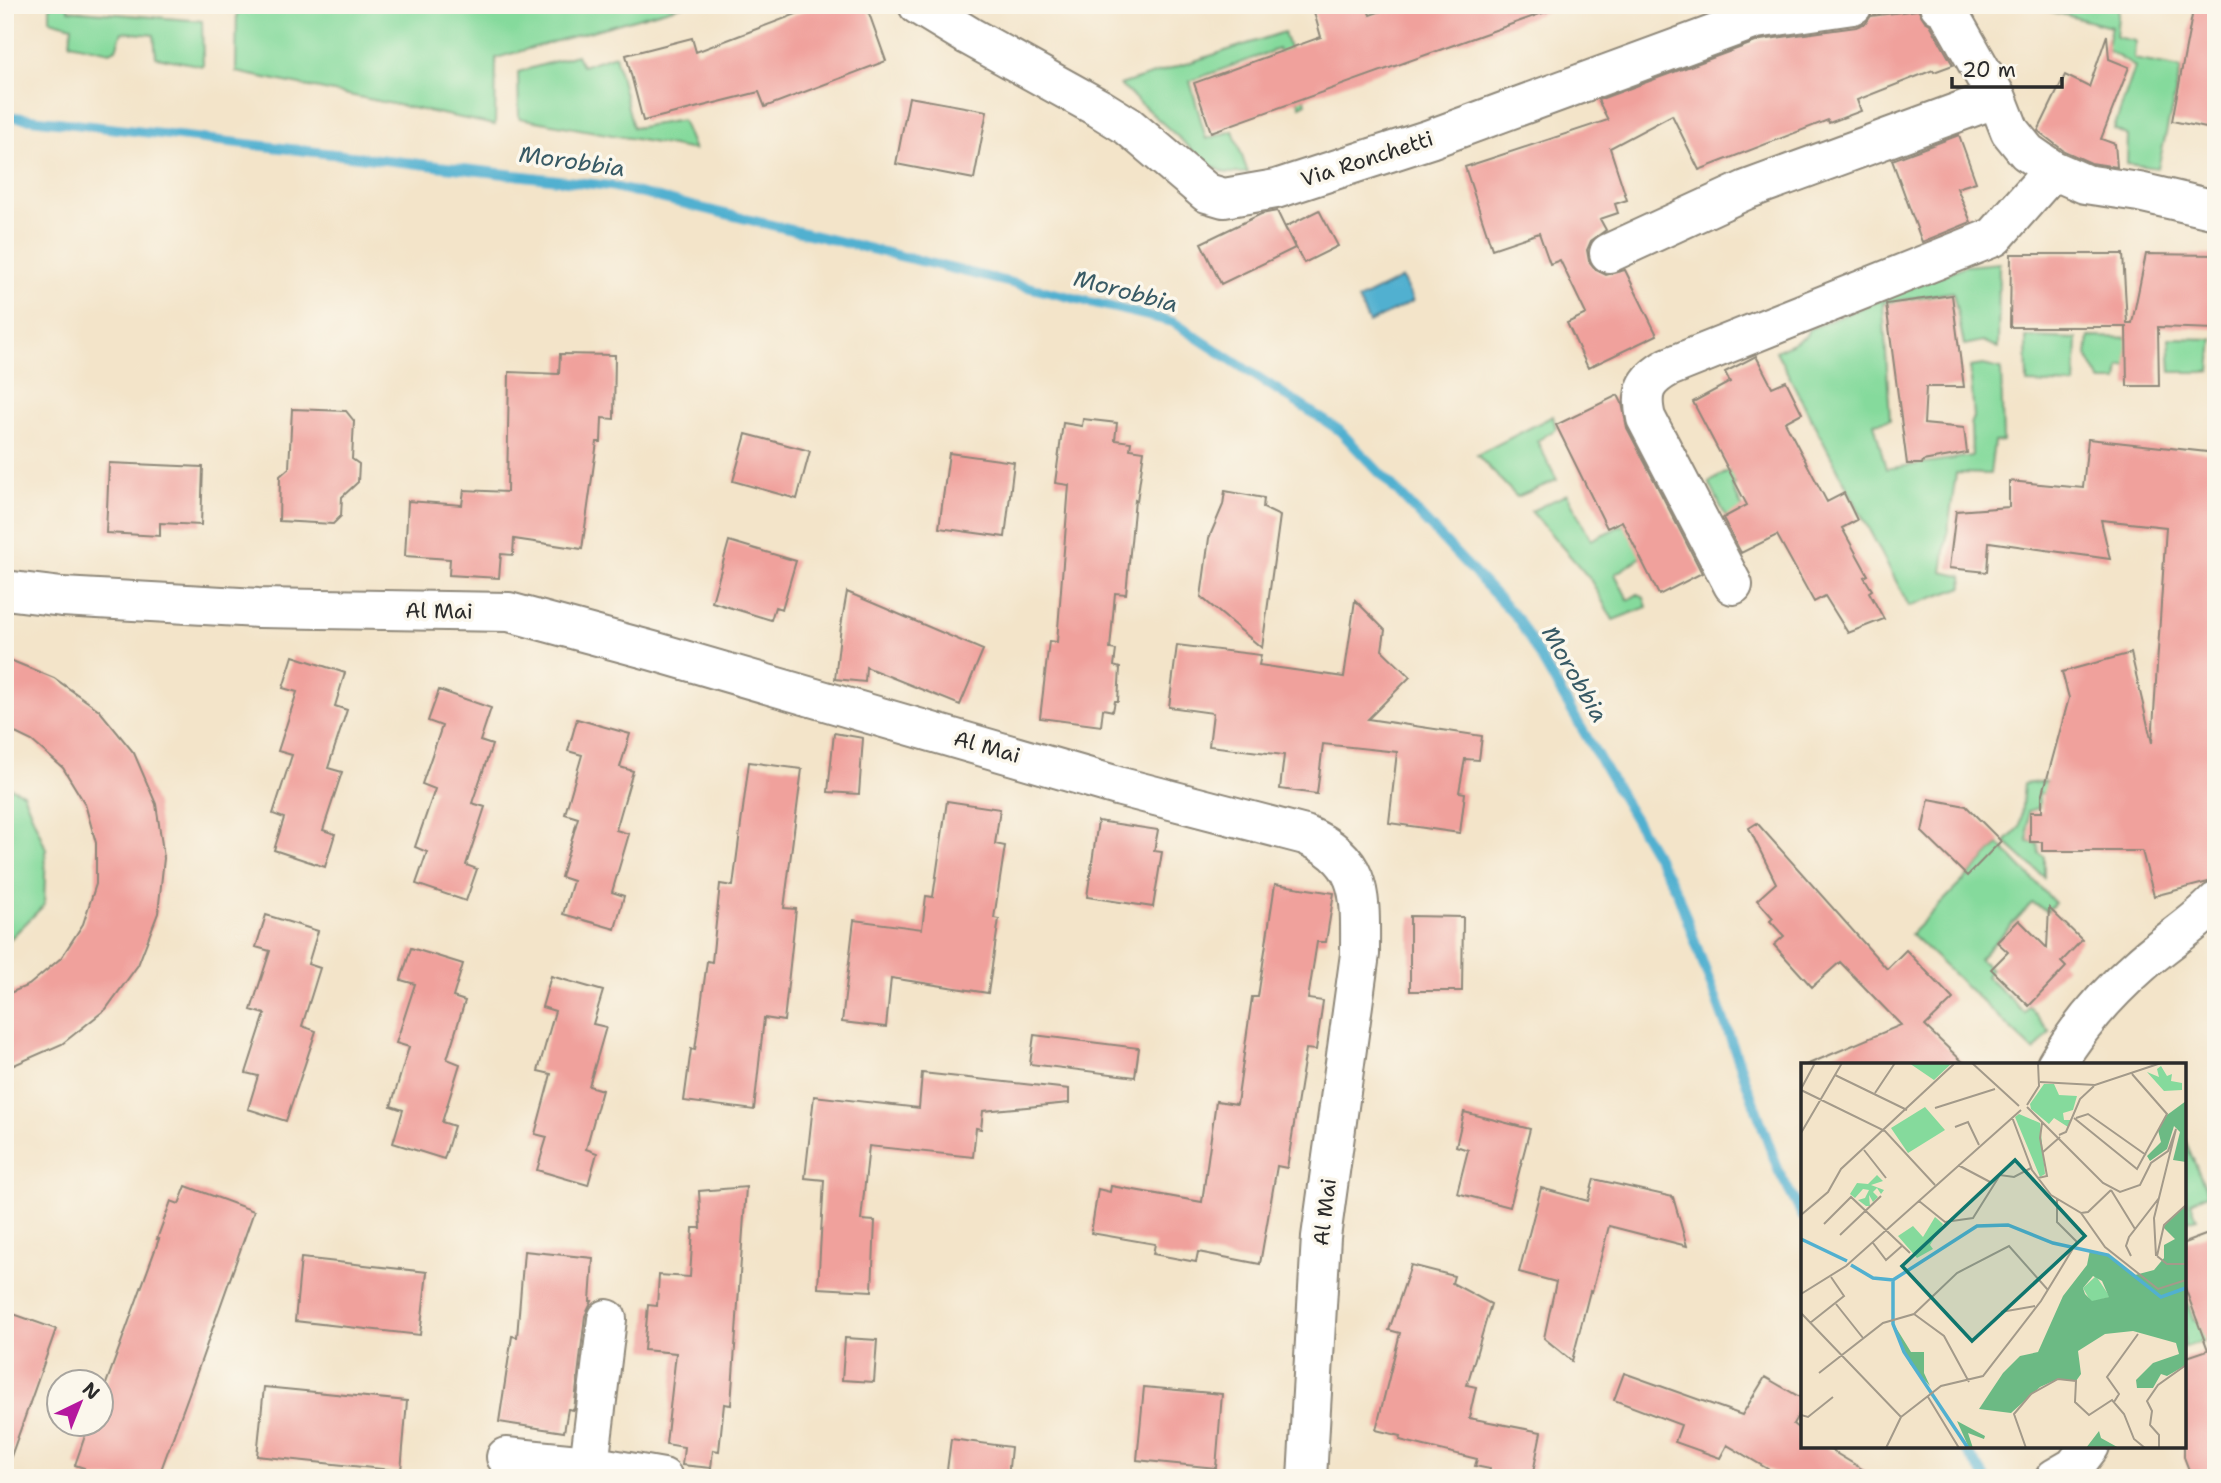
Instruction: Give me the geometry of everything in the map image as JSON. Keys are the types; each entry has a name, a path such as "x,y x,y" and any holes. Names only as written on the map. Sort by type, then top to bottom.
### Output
{"street":[{"name":"Via Ronchetti","path":"918,5 989,48 1100,108 1128,127 1207,193 1224,198 1276,189 1430,139 1753,12 1853,5"},
{"path":"1939,5 1945,6 1997,98 2010,131 2027,152 2053,170 2085,184 2139,192 2216,210"},
{"path":"1609,253 1746,190 1997,98"},
{"path":"1733,585 1646,418 1643,394 1647,385 1657,374 1669,368 1994,237 2053,170"},
{"name":"Al Mai","path":"5,590 62,597 258,608 509,612 653,650 1121,786 1305,835 1335,851 1352,873 1357,889 1360,954 1321,1237 1307,1478"},
{"path":"2057,1063 2079,1028 2120,983 2141,963 2204,915 2216,902"},
{"path":"589,1465 607,1320"},
{"path":"506,1457 589,1465 663,1478"}],"green space":[{"path":"50,5 68,5 68,10 202,21 203,66 156,57 154,35 122,32 116,49 110,52 70,43 72,26 50,20"},
{"path":"237,5 684,5 496,58 495,125 236,72"},
{"path":"2027,5 2119,5 2116,37 2135,41 2134,59 2181,68 2158,168 2127,164 2128,136 2114,129 2135,67 2106,49 2111,27"},
{"path":"1284,32 1306,103 1300,106 1278,49 1190,81 1206,139 1233,131 1248,173 1226,173 1209,165 1120,85"},
{"path":"577,55 582,66 615,55 633,128 682,120 694,150 519,118 518,72"},
{"path":"1999,263 1998,348 1983,341 1964,345 1953,292 1883,303 1890,420 1874,423 1886,469 1972,456 1971,424 1974,417 1970,367 1983,365 2001,369 2003,441 1994,442 1990,474 1956,473 1942,572 1962,576 1963,587 1909,606 1776,351 1805,337 1809,329 1965,266"},
{"path":"2026,337 2077,339 2075,385 2027,383"},
{"path":"2089,337 2142,338 2155,367 2120,366 2118,381 2101,381 2087,356"},
{"path":"2169,338 2213,339 2210,372 2171,372"},
{"path":"1553,416 1556,429 1537,441 1557,480 1517,497 1477,455"},
{"path":"1787,440 1732,486 1757,538 1737,540 1709,482"},
{"path":"1567,494 1591,540 1631,521 1654,549 1615,574 1628,600 1638,594 1644,598 1647,607 1613,620 1590,579 1531,511"},
{"path":"2047,781 2045,794 2039,794 2039,808 2028,811 2028,842 2038,844 2039,853 2044,856 2044,877 2005,842 2020,827 2024,784"},
{"path":"5,785 23,793 46,849 44,905 5,944"},
{"path":"1999,844 2055,903 2047,911 2032,903 1979,959 1991,969 1986,976 2025,1013 2029,1006 2050,1032 2034,1051 1911,934"},
{"path":"2186,1143 2208,1194 2191,1202 2197,1218 2186,1221"},
{"path":"2186,1301 2194,1320 2216,1313 2216,1338 2186,1346"}],"water":[{"path":"1402,278 1413,301 1369,323 1358,300"}],"building":[{"path":"820,5 866,5 886,61 765,107 759,92 643,121 626,55 692,38 696,52"},
{"path":"1312,5 1366,5 1370,15 1399,5 1551,5 1551,10 1211,132 1194,83 1321,37"},
{"path":"2194,5 2216,5 2216,130 2172,121"},
{"path":"1918,10 1930,24 1953,65 1934,72 1933,70 1857,100 1861,111 1829,123 1828,120 1699,170 1672,115 1610,148 1627,200 1615,204 1618,213 1600,219 1606,230 1591,241 1587,250 1589,261 1596,270 1606,275 1625,270 1657,335 1588,368 1567,323 1586,314 1560,260 1550,264 1539,233 1492,249 1465,167 1608,120 1598,100 1761,40 1856,27 1866,23 1871,16"},
{"path":"2107,35 2109,59 2129,67 2101,139 2115,144 2117,167 2091,163 2064,151 2038,131 2065,75 2089,87"},
{"path":"909,97 987,111 974,179 896,164"},
{"path":"1959,135 1976,182 1957,188 1971,222 1922,242 1892,160"},
{"path":"1319,210 1338,246 1304,263 1285,227"},
{"path":"1277,211 1295,248 1221,284 1201,243 1261,214"},
{"path":"2011,254 2123,254 2127,323 2132,323 2146,254 2216,255 2216,329 2158,327 2159,386 2127,386 2126,327 2010,327"},
{"path":"1952,295 1964,387 1926,387 1924,424 1964,428 1967,453 1923,461 1922,464 1907,464 1886,304"},
{"path":"560,354 615,355 614,419 602,418 601,442 597,442 582,549 514,539 513,555 501,554 499,578 449,575 450,559 405,556 408,501 462,505 464,490 507,492 509,372 559,374"},
{"path":"1756,356 1772,387 1786,381 1802,413 1785,422 1827,502 1844,493 1857,520 1842,528 1868,575 1864,577 1872,590 1869,592 1884,619 1848,633 1825,596 1814,602 1777,535 1741,553 1723,518 1747,505 1693,402 1730,382 1725,372"},
{"path":"1618,395 1627,428 1702,573 1659,595 1622,521 1607,528 1556,425"},
{"path":"292,409 346,411 354,421 352,459 359,464 358,482 342,497 341,516 333,524 279,521 280,476 289,468"},
{"path":"1083,419 1117,423 1115,440 1131,442 1130,449 1144,451 1137,501 1135,500 1126,594 1115,593 1110,649 1116,650 1114,666 1120,668 1118,701 1115,701 1113,711 1103,709 1101,726 1040,718 1049,641 1057,642 1069,485 1055,483 1063,423 1082,426"},
{"path":"746,434 810,451 797,499 733,481"},
{"path":"2088,439 2216,453 2216,880 2154,896 2142,851 2042,851 2042,842 2030,842 2030,812 2042,812 2042,797 2069,698 2062,672 2131,653 2152,743 2166,527 2101,520 2110,559 1989,542 1987,572 1949,568 1956,511 2009,507 2009,481 2083,488"},
{"path":"949,453 1014,462 1005,537 939,528"},
{"path":"109,463 203,467 201,525 160,523 160,536 106,533"},
{"path":"1225,491 1264,498 1263,508 1280,516 1262,648 1201,597 1209,538 1223,505"},
{"path":"729,541 796,561 782,609 775,607 771,620 712,602"},
{"path":"847,592 983,650 960,705 866,667 865,682 835,679"},
{"path":"1355,600 1385,630 1382,650 1410,677 1368,719 1482,736 1479,760 1465,759 1459,792 1465,793 1460,833 1389,823 1397,752 1323,744 1317,794 1280,789 1284,755 1209,746 1213,713 1169,707 1177,645 1261,655 1259,665 1344,677"},
{"path":"293,656 345,673 335,706 347,710 328,768 342,772 323,830 335,834 325,867 274,850 284,818 273,814 292,755 278,751 297,692 283,688"},
{"path":"5,658 54,678 99,710 134,753 156,804 164,858 158,913 138,965 106,1009 62,1044 5,1069 5,995 29,985 61,958 83,924 96,884 96,843 85,804 63,768 32,741 5,728"},
{"path":"439,690 491,708 480,741 492,745 472,803 485,807 466,865 477,869 466,901 416,884 427,852 415,847 435,789 422,784 442,726 428,721"},
{"path":"577,719 630,734 620,767 633,771 616,830 629,834 612,892 624,896 615,929 563,914 573,881 561,877 578,818 565,814 582,755 568,751"},
{"path":"834,733 863,738 859,794 828,792"},
{"path":"749,762 802,769 784,908 796,909 784,1021 764,1018 754,1110 684,1101 691,1049 695,1050 707,961 712,962 720,884 733,886"},
{"path":"1929,799 1966,806 2001,841 1967,876 1922,832"},
{"path":"947,801 1000,809 995,844 1005,846 994,918 999,919 988,993 891,978 886,1027 842,1022 854,920 922,929 926,896 933,897"},
{"path":"1098,821 1158,830 1154,851 1162,852 1153,907 1087,897"},
{"path":"1757,823 1887,969 1906,950 1953,999 1925,1026 1964,1063 1811,1063 1901,1025 1840,962 1812,987 1774,945 1784,936 1770,921 1773,918 1757,900 1776,883 1749,828"},
{"path":"1275,884 1334,893 1326,942 1317,942 1308,999 1323,1001 1316,1050 1306,1049 1287,1168 1277,1166 1260,1264 1198,1252 1196,1262 1153,1254 1155,1244 1091,1233 1098,1189 1110,1192 1111,1186 1202,1202 1216,1101 1237,1104 1252,997 1258,997"},
{"path":"2049,908 2082,940 2061,962 2066,967 2029,1006 1991,969 2008,952 1997,942 2019,920 2047,948"},
{"path":"266,915 318,931 308,964 320,968 302,1026 316,1031 286,1121 248,1109 258,1076 246,1073 265,1014 251,1010 270,951 256,947"},
{"path":"1410,916 1463,917 1462,991 1410,991"},
{"path":"411,948 463,964 453,997 465,1001 447,1059 460,1064 442,1122 454,1126 444,1159 393,1143 403,1110 391,1106 409,1047 396,1043 415,984 401,980"},
{"path":"551,976 603,991 593,1024 606,1027 589,1086 602,1090 586,1149 597,1153 588,1185 537,1170 547,1137 535,1134 551,1074 538,1071 555,1011 542,1007"},
{"path":"1034,1035 1139,1048 1135,1077 1030,1064"},
{"path":"922,1073 1069,1089 1069,1103 983,1111 981,1129 976,1128 973,1157 869,1146 861,1220 875,1221 872,1291 818,1288 824,1180 805,1178 814,1096 919,1108"},
{"path":"1464,1112 1530,1129 1510,1207 1457,1193 1468,1150 1456,1146"},
{"path":"1594,1179 1673,1197 1687,1246 1609,1226 1572,1361 1544,1338 1556,1282 1519,1272 1541,1188 1588,1201"},
{"path":"186,1186 254,1211 158,1478 81,1478 84,1468 75,1465 84,1438 116,1438 116,1368 112,1368 171,1201 179,1204"},
{"path":"746,1187 731,1405 724,1404 719,1451 713,1450 711,1468 682,1465 684,1447 666,1444 676,1353 644,1350 648,1305 657,1306 659,1275 690,1277 693,1228 701,1228 699,1191"},
{"path":"2216,1231 2216,1478 2192,1478 2184,1457 2186,1357 2208,1350 2186,1290 2186,1242"},
{"path":"524,1251 593,1258 592,1301 585,1316 574,1410 568,1409 564,1432 499,1422 512,1336 517,1337"},
{"path":"301,1258 427,1272 420,1335 295,1321"},
{"path":"1411,1265 1454,1276 1452,1283 1491,1304 1467,1385 1476,1387 1469,1418 1541,1432 1532,1478 1489,1478 1490,1469 1475,1466 1477,1459 1400,1440 1401,1436 1376,1430 1400,1333 1389,1330"},
{"path":"5,1311 56,1329 9,1462 5,1462"},
{"path":"845,1338 877,1340 874,1382 842,1380"},
{"path":"1624,1373 1742,1415 1765,1377 1801,1398 1801,1410 1793,1424 1801,1430 1801,1448 1827,1448 1877,1478 1783,1478 1727,1445 1720,1458 1675,1442 1681,1425 1614,1400"},
{"path":"264,1387 407,1401 401,1471 257,1456"},
{"path":"1144,1387 1222,1394 1216,1468 1137,1460"},
{"path":"951,1439 1011,1447 1008,1478 946,1478"}],"waterway":[{"name":"Morobbia","path":"5,116 610,186 1173,322 1339,430 1518,619 1677,892 1779,1172 1801,1213"},
{"name":"Morobbia","path":"1964,1448 1986,1478"}]}
